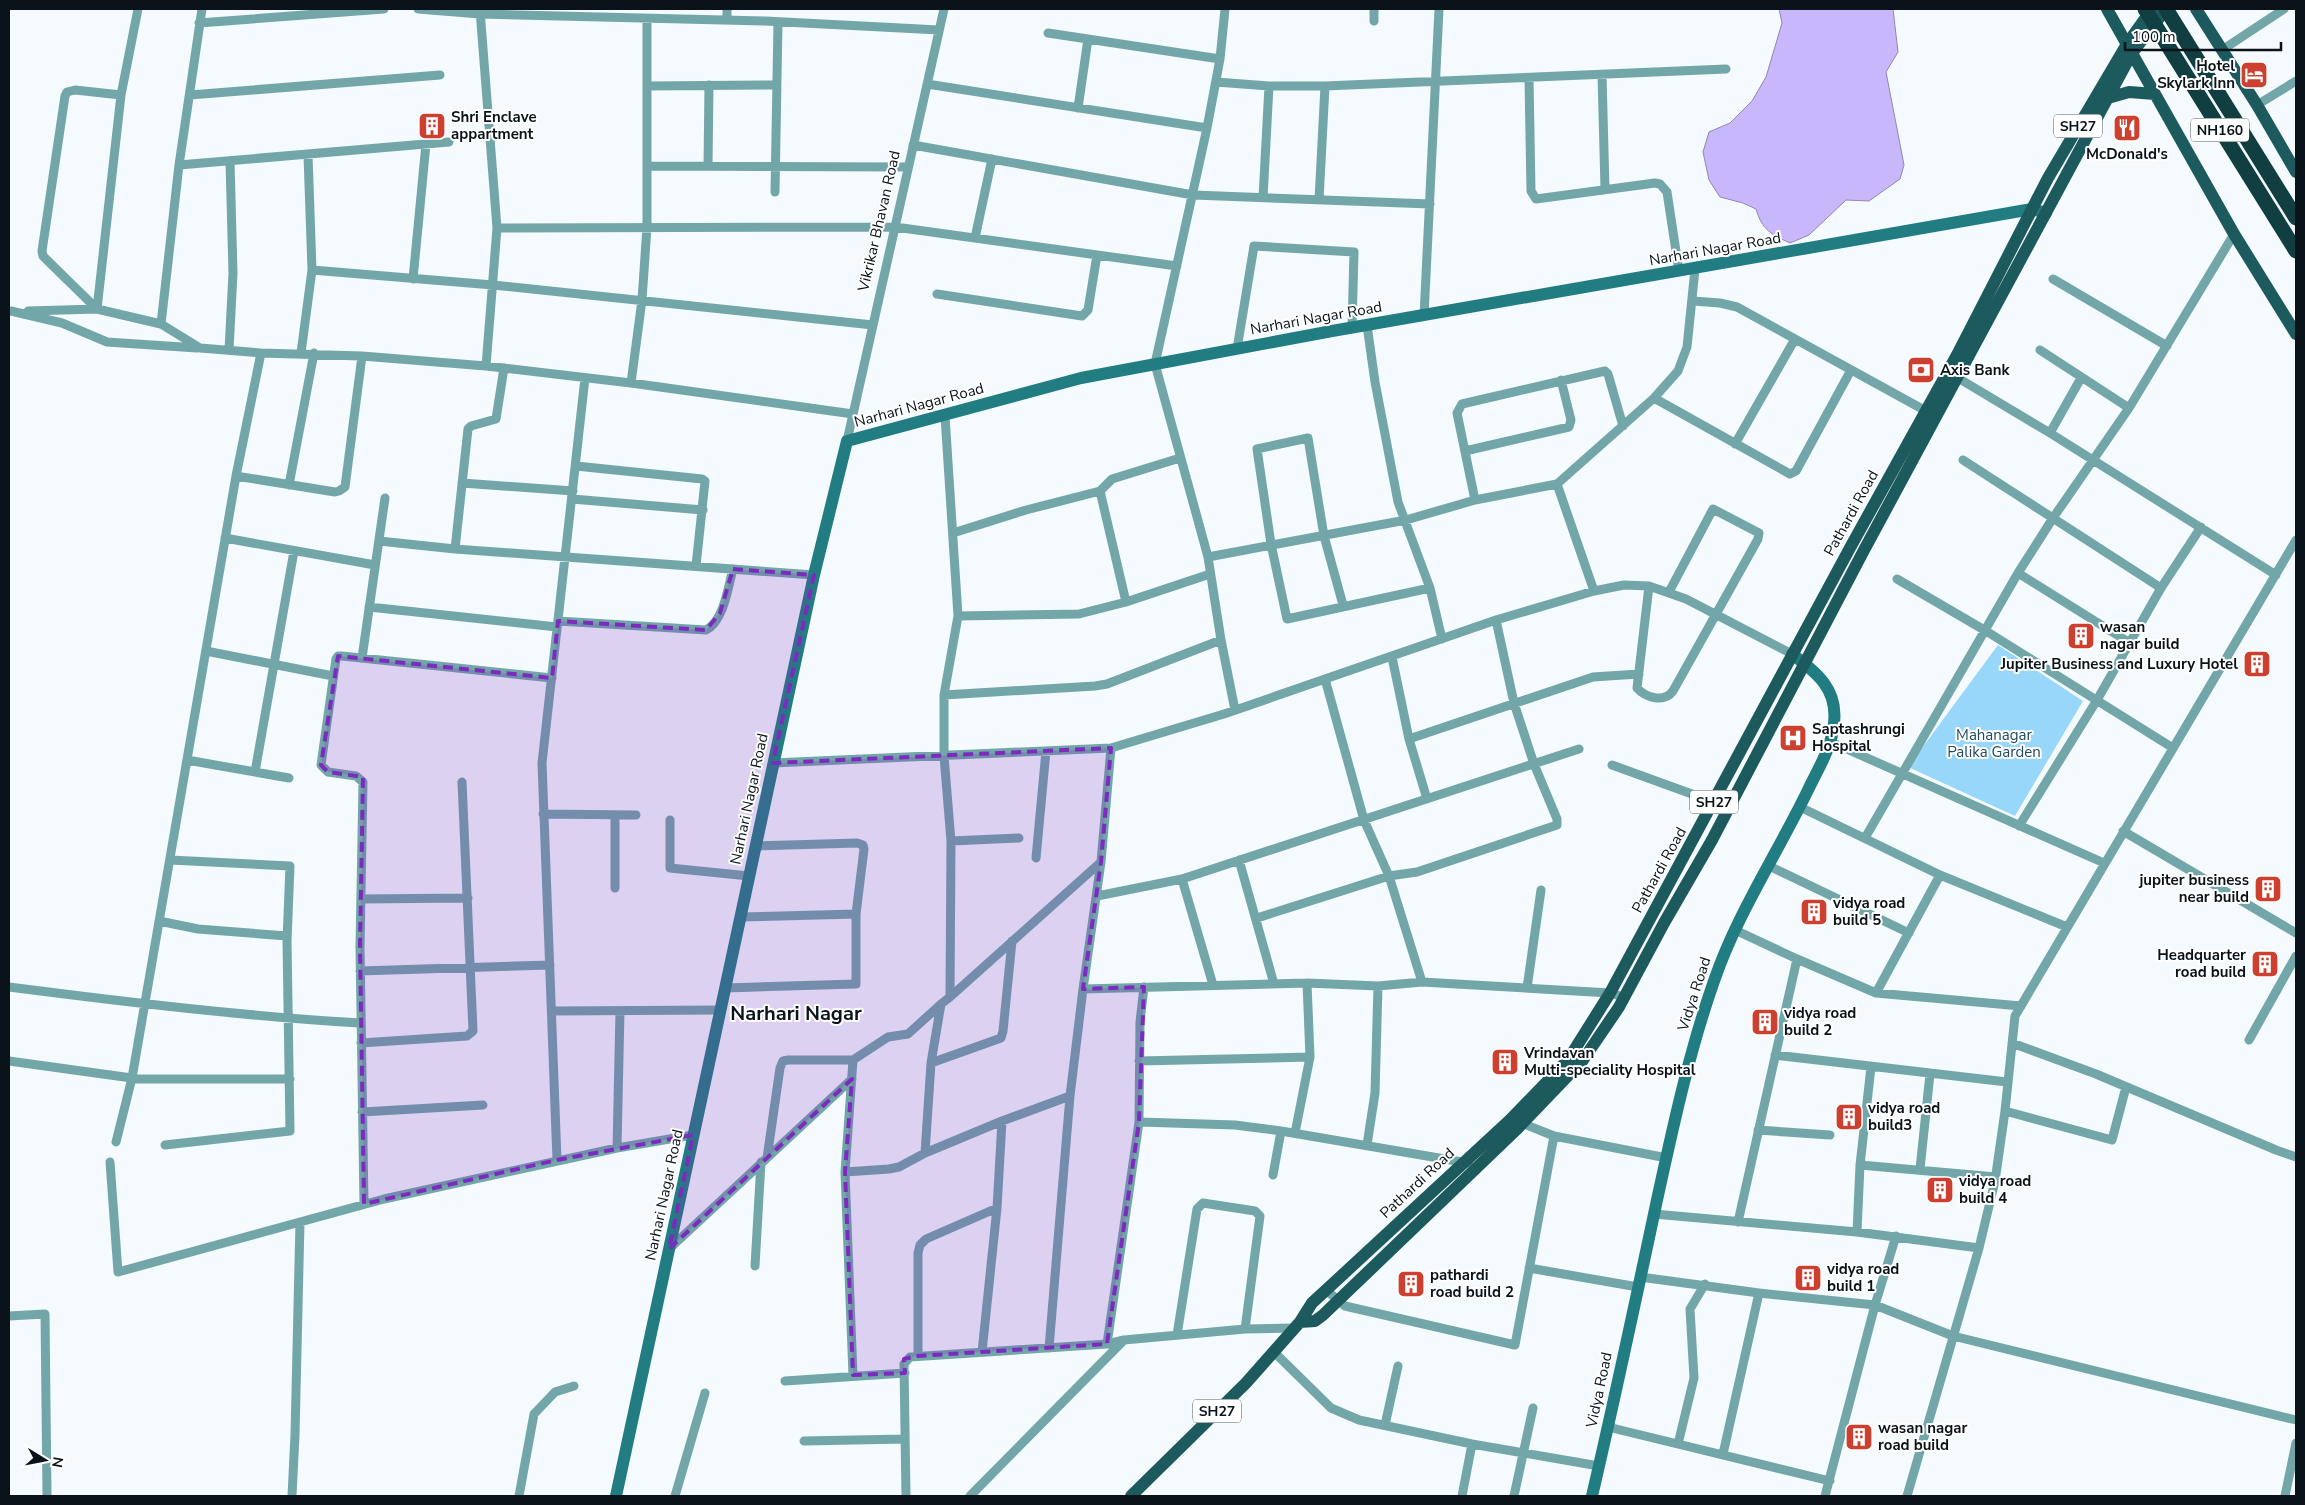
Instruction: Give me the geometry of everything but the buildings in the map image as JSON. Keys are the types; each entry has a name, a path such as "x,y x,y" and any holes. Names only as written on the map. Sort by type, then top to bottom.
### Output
{"highway":[{"name":"NH160","path":"2145,9 2296,251"},
{"name":"NH160","path":"2166,9 2296,218"}],"main road":[{"path":"2107,9 2234,234 2296,334"},
{"name":"SH27","path":"2130,49 2152,9"},
{"path":"1297,1325 1315,1320 1337,1301 1478,1168 1518,1120 1583,1060 1624,997 1712,840 1805,664 1952,374 2046,213 2108,98 2130,49 2166,9"},
{"path":"2196,9 2257,104 2296,172"},
{"name":"Pathardi Road","path":"1131,1496 1246,1383 1297,1325 1312,1303 1464,1161 1518,1120 1568,1060 1610,993 1792,654 1926,410 1952,374 2048,178 2130,49"},
{"path":"2108,98 2129,92 2155,94"}],"street":[{"path":"97,309 121,95 138,9"},
{"path":"162,324 179,165 202,9"},
{"path":"199,23 384,9"},
{"path":"418,9 778,22 939,30"},
{"path":"727,9 727,20"},
{"name":"Vikrikar Bhavan Road","path":"847,441 944,9"},
{"path":"1225,9 1220,59 1207,128 1155,364 1208,557 1221,640 1235,710"},
{"path":"1374,9 1374,20"},
{"path":"1424,316 1439,9"},
{"path":"2222,50 2284,9"},
{"path":"480,12 497,228 486,366"},
{"path":"631,383 642,300 647,227 647,18"},
{"path":"774,192 778,22"},
{"path":"1048,33 1220,59"},
{"path":"1078,108 1088,39"},
{"path":"1216,82 1269,86 1325,86 1726,69"},
{"path":"190,95 440,75"},
{"path":"1602,75 1605,189"},
{"path":"1529,78 1531,191 1536,199 1655,183 1667,192 1680,271"},
{"path":"2257,104 2296,81"},
{"path":"927,84 1207,128"},
{"path":"708,166 709,85"},
{"path":"647,86 777,85"},
{"path":"1263,198 1269,86"},
{"path":"1319,200 1325,86"},
{"path":"97,309 43,256 42,251 65,96 68,92 75,90 121,95"},
{"path":"179,165 450,142"},
{"path":"413,279 426,144"},
{"path":"913,145 1193,196 1430,204"},
{"path":"301,353 312,270 308,155"},
{"path":"975,238 992,160"},
{"path":"229,350 233,273 230,162"},
{"path":"647,166 908,167"},
{"path":"2032,209 2046,213"},
{"name":"Narhari Nagar Road","path":"616,1496 814,575 847,441 946,416 1081,378 1367,325 2032,209"},
{"path":"497,228 895,226 1177,266"},
{"path":"1865,838 1900,774 1908,767 2018,572 2129,408 2234,234"},
{"path":"1237,349 1254,246 1354,252 1352,328"},
{"path":"937,294 1082,316 1088,310 1097,255"},
{"path":"1208,557 1406,520 1475,500 1557,484 1654,398 1678,371 1684,358 1693,301 1695,269"},
{"path":"312,270 493,285 873,325"},
{"path":"2052,279 2167,346"},
{"path":"1693,301 1720,303 1737,307 1926,410"},
{"path":"10,311 97,309 162,324 200,348"},
{"path":"10,311 62,322 107,342 261,353 314,353 362,356 486,366 631,383 853,414"},
{"path":"1367,325 1375,382 1398,502 1430,588 1442,640"},
{"path":"1735,444 1795,339"},
{"path":"2040,350 2129,408"},
{"path":"116,1142 132,1078 236,476 261,353"},
{"path":"289,485 314,353"},
{"path":"236,476 335,492 345,487 362,356"},
{"path":"455,549 468,429 471,426 496,419 504,368"},
{"path":"1654,398 1786,473 1793,473 1851,370"},
{"path":"1475,500 1458,413 1462,404 1601,371 1607,372 1623,426"},
{"path":"1952,374 2050,432 2092,461 2276,575"},
{"path":"557,1160 542,749 552,678 585,378"},
{"path":"2050,432 2081,378"},
{"path":"1465,451 1569,427 1571,420 1561,380"},
{"path":"946,416 958,616 944,695 944,756 951,841 950,997"},
{"path":"1343,605 1324,536 1308,438 1257,449 1272,544 1287,619 1343,605 1430,588"},
{"path":"953,533 1026,510 1100,491 1112,478 1180,458"},
{"path":"1963,460 2161,588"},
{"path":"576,466 702,479 706,485 696,566"},
{"path":"462,483 703,510"},
{"path":"1557,484 1594,591"},
{"path":"1100,491 1126,602"},
{"path":"362,658 385,498"},
{"path":"1649,586 1637,688 1641,692 1655,698 1669,696 1717,614 1759,535 1757,532 1716,510 1711,510 1669,592"},
{"path":"2019,826 2097,700 2161,588 2201,527"},
{"path":"225,538 375,565"},
{"path":"1907,1496 1979,1248 1996,1176 2015,1016 2296,540"},
{"path":"379,541 455,549 814,575"},
{"path":"255,772 294,550"},
{"path":"369,607 558,624 706,630 713,626 720,613 733,569"},
{"path":"2018,572 2130,643"},
{"path":"958,616 1069,616 1126,602 1210,574"},
{"path":"1897,580 1986,631 2173,748"},
{"path":"773,763 1111,748 1235,710 1496,620 1594,591 1624,585 1649,586 1669,592 1717,614 1792,654"},
{"path":"1257,918 1389,876 1417,872 1554,827 1557,819 1534,764 1514,702 1496,620"},
{"path":"944,695 1107,684 1221,640"},
{"path":"206,651 333,676"},
{"name":"Vidya Road","path":"1594,1496 1654,1214 1693,1050 1708,998 1735,930 1800,807 1831,742 1834,722 1832,697 1822,680 1792,654"},
{"path":"364,1204 360,1043 363,782 356,776 328,772 321,764 333,676 338,656 552,678"},
{"path":"1392,657 1409,739 1427,799"},
{"path":"1409,739 1514,702 1594,677 1639,674"},
{"path":"1325,679 1364,820 1389,876 1422,982"},
{"path":"1831,742 2104,863"},
{"path":"1049,1348 1070,1096 1101,862 1111,748"},
{"path":"1096,896 1182,879 1579,749"},
{"path":"1036,858 1046,751"},
{"path":"187,760 289,778"},
{"path":"1612,765 1714,802"},
{"path":"360,1043 470,1035 473,1028 462,782"},
{"path":"1800,807 1940,875 2067,927"},
{"path":"543,814 636,815"},
{"path":"615,815 615,888"},
{"path":"670,820 670,868 749,876"},
{"path":"2123,831 2296,933"},
{"path":"951,841 1019,838"},
{"path":"725,988 856,984 856,914 863,845 857,843 755,846"},
{"path":"164,1145 290,1131 287,936 290,866 170,860"},
{"path":"1239,860 1257,918 1274,984"},
{"path":"755,1266 764,1160 780,1068 783,1061 854,1060 888,1038 908,1034 1101,862"},
{"path":"1769,866 1909,933"},
{"path":"1876,993 1940,875"},
{"path":"1182,879 1213,985"},
{"path":"1526,988 1541,890"},
{"path":"361,899 468,898"},
{"path":"740,917 856,914"},
{"path":"159,921 198,929 287,936"},
{"path":"1735,930 1876,993 2021,1006"},
{"path":"930,1063 1001,1038 1012,941"},
{"path":"2248,1040 2296,956"},
{"path":"1738,1222 1797,959"},
{"path":"360,971 550,965"},
{"path":"1083,988 1308,983 1378,986 1422,982 1610,993 1624,997"},
{"path":"1295,1133 1310,1057 1308,983"},
{"path":"1367,1145 1375,1093 1378,986"},
{"path":"9,987 145,1005 288,1019 360,1023"},
{"path":"1107,1344 1122,1248 1138,1122 1140,1022 1144,987"},
{"path":"925,1153 930,1063 941,1004"},
{"path":"553,1011 720,1010"},
{"path":"617,1148 620,1011"},
{"path":"2012,1043 2126,1087 2276,1150 2296,1156"},
{"path":"1775,1055 2007,1082"},
{"path":"1139,1060 1310,1057"},
{"path":"9,1060 132,1078 290,1079"},
{"path":"853,1375 846,1172 854,1060"},
{"path":"1858,1232 1860,1165 1871,1067"},
{"path":"1920,1169 1930,1074"},
{"path":"669,1250 852,1080"},
{"path":"2005,1111 2112,1140 2126,1087"},
{"path":"846,1172 895,1168 925,1153 1002,1121 1070,1096"},
{"path":"362,1112 483,1104"},
{"path":"1518,1120 1554,1136 1667,1158"},
{"path":"982,1352 997,1208 1002,1121"},
{"path":"1138,1122 1235,1125 1281,1131 1464,1161 1478,1168"},
{"path":"1758,1130 1830,1135"},
{"path":"1273,1175 1281,1131"},
{"path":"110,1162 118,1272 364,1204 557,1160 694,1134"},
{"path":"1326,1290 1345,1306 1515,1344 1554,1136"},
{"path":"1860,1165 1996,1176"},
{"path":"1177,1336 1197,1209 1203,1203 1255,1211 1260,1216 1245,1329"},
{"path":"918,1356 918,1253 920,1245 926,1239 997,1208"},
{"path":"1654,1214 1858,1232 1979,1248"},
{"path":"292,1496 300,1222"},
{"path":"1825,1496 1875,1305 1896,1236"},
{"path":"1529,1268 1639,1282 1705,1284 1759,1293 1875,1305 1954,1336 2296,1420"},
{"path":"1678,1444 1694,1378 1690,1309 1705,1284"},
{"path":"1723,1454 1759,1293"},
{"path":"9,1316 45,1314 47,1496"},
{"path":"906,1496 905,1361 910,1357 1107,1344 1124,1340 1297,1325"},
{"path":"970,1496 1124,1340"},
{"path":"1274,1352 1331,1408 1359,1420 1472,1444 1599,1466"},
{"path":"1385,1424 1398,1366"},
{"path":"785,1381 905,1373"},
{"path":"519,1496 534,1414 555,1392 574,1386"},
{"path":"675,1496 704,1393"},
{"path":"1514,1496 1533,1408"},
{"path":"1608,1427 1830,1481"},
{"path":"804,1441 906,1439"},
{"path":"2285,1496 2296,1443"},
{"path":"1462,1496 1472,1444"}],"highlighted area":[{"path":"733,569 814,575 773,763 1111,748 1101,862 1083,989 1144,987 1139,1122 1107,1344 918,1356 904,1359 905,1373 853,1375 845,1172 852,1079 669,1249 693,1135 557,1160 364,1204 360,947 363,777 328,772 321,765 338,656 552,678 558,621 706,630 720,613"}],"green space":[{"name":"Mahanagar Palika Garden","path":"1998,645 2083,701 2015,816 1908,767"}],"shaded area":[{"path":"1779,9 1893,9 1898,52 1886,72 1904,165 1900,179 1869,201 1846,200 1809,235 1790,243 1768,231 1761,222 1756,209 1743,203 1720,197 1709,180 1703,152 1709,132 1730,123 1752,101 1766,77 1782,23"}],"place":[{"name":"Hotel Skylark Inn","path":"2254,75"},
{"name":"Shri Enclave appartment","path":"432,126"},
{"name":"McDonald's","path":"2127,128"},
{"name":"Axis Bank","path":"1921,370"},
{"name":"wasan nagar build","path":"2081,636"},
{"name":"Jupiter Business and Luxury Hotel","path":"2257,664"},
{"name":"Saptashrungi Hospital","path":"1793,738"},
{"name":"jupiter business near build","path":"2268,889"},
{"name":"vidya road build 5","path":"1814,912"},
{"name":"Headquarter road build","path":"2265,964"},
{"name":"vidya road build 2","path":"1765,1022"},
{"name":"Vrindavan Multi-speciality Hospital","path":"1505,1062"},
{"name":"vidya road build3","path":"1849,1117"},
{"name":"vidya road build 4","path":"1940,1190"},
{"name":"vidya road build 1","path":"1808,1278"},
{"name":"pathardi road build 2","path":"1411,1284"},
{"name":"wasan nagar road build","path":"1859,1437"}],"district":[{"name":"Narhari Nagar","path":"796,1013"}]}
